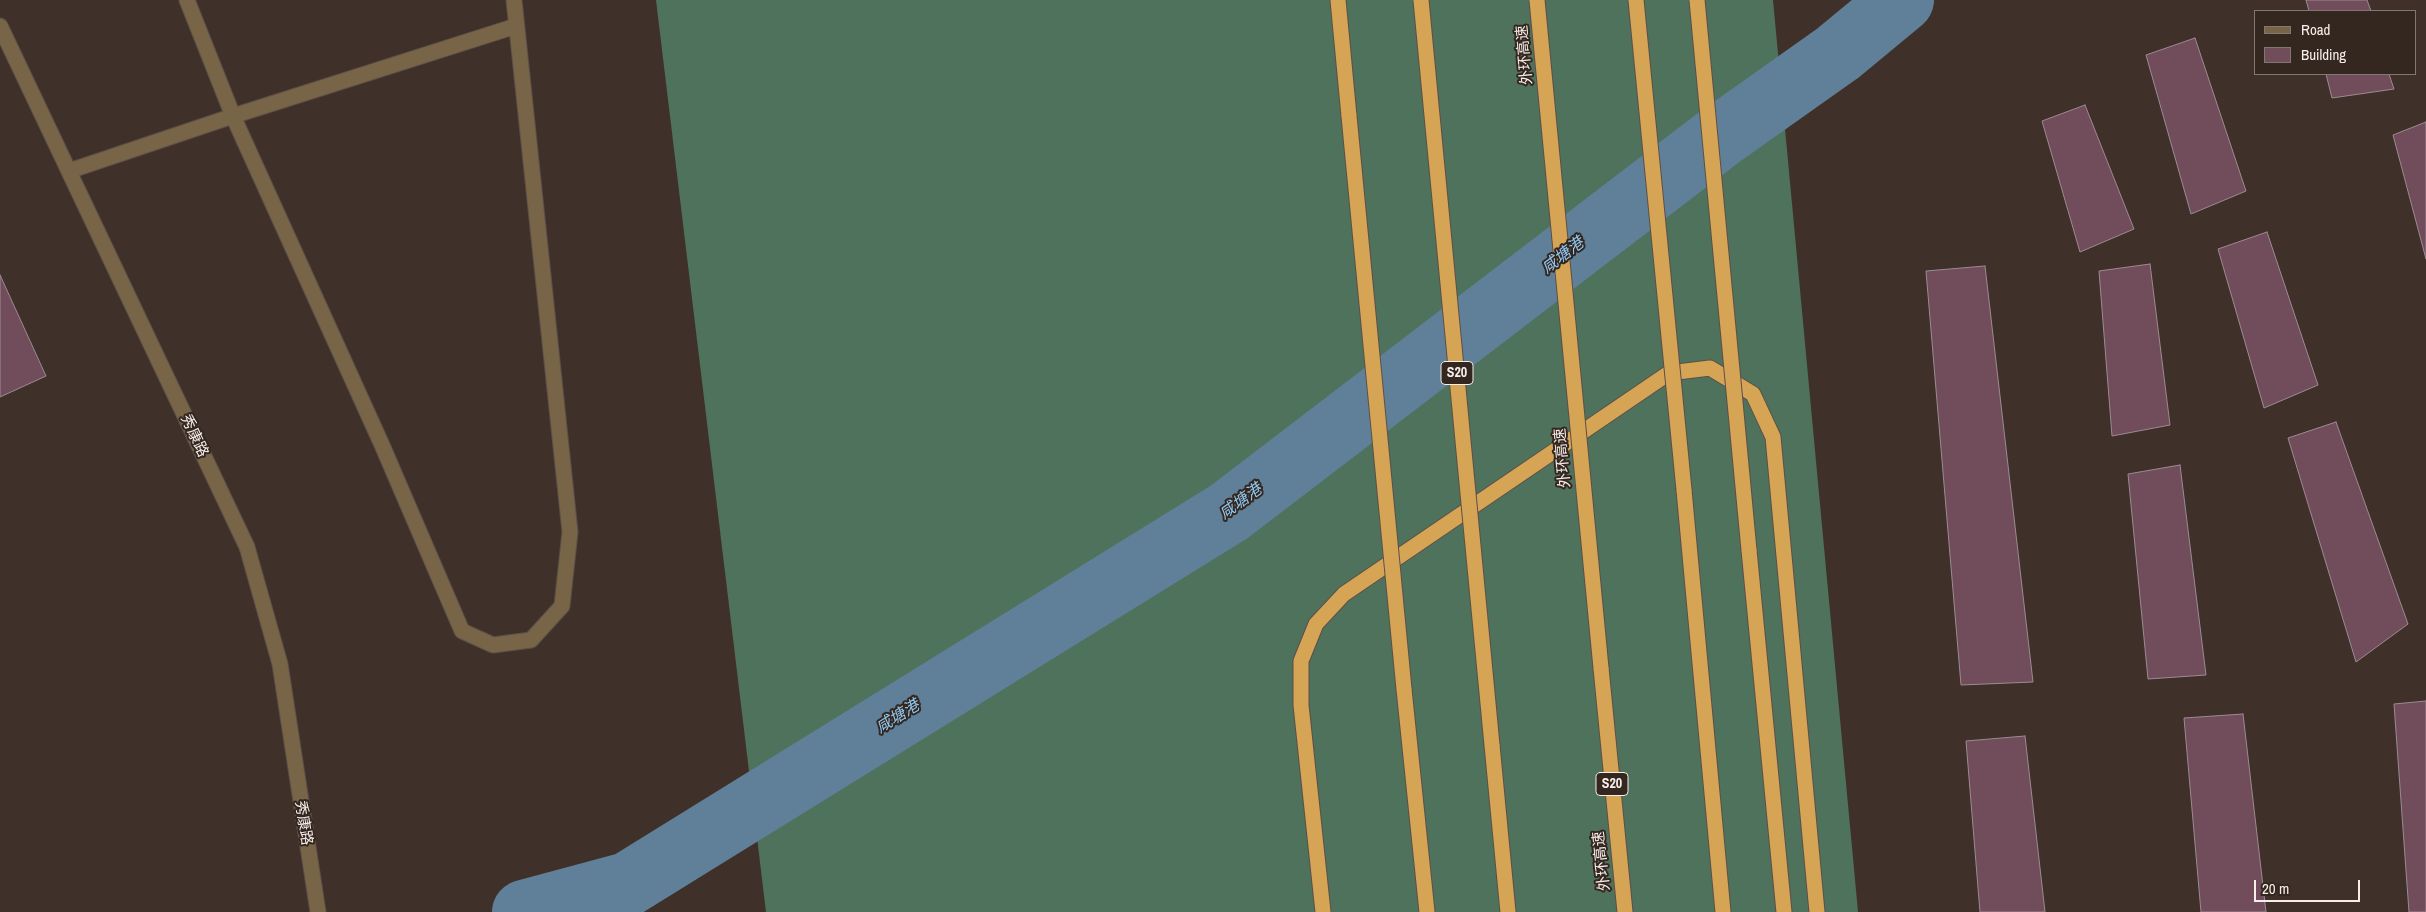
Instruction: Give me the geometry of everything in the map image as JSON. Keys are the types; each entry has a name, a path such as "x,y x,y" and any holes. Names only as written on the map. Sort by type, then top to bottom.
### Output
{"highway":[{"path":"1338,0 1426,912"},
{"name":"S20","path":"1421,0 1508,912"},
{"name":"外环高速","path":"1537,0 1624,912"},
{"path":"1636,0 1724,912"},
{"path":"1697,0 1784,912"},
{"path":"1323,912 1301,705 1301,661 1316,624 1344,594 1670,373 1710,368 1753,394 1773,438 1817,912"},
{"path":"1421,912 1425,894"}],"street":[{"path":"187,0 234,116 382,445 462,630 493,645 531,640 562,606 570,532 514,0"},
{"name":"秀康路","path":"0,26 247,546 280,664 318,912"},
{"path":"69,171 516,26"}],"green space":[{"path":"656,0 1773,0 1858,912 766,912"}],"building":[{"path":"2306,0 2367,0 2371,10 2309,10"},
{"path":"2195,38 2246,191 2191,214 2146,55"},
{"path":"2326,75 2389,75 2394,89 2332,98"},
{"path":"2085,105 2134,229 2080,252 2042,121"},
{"path":"2426,122 2426,259 2393,135"},
{"path":"2267,232 2318,385 2264,408 2218,249"},
{"path":"2150,264 2170,425 2112,436 2099,271"},
{"path":"1985,266 2033,682 1961,685 1926,271"},
{"path":"0,275 46,376 0,397"},
{"path":"2336,422 2408,624 2356,662 2288,438"},
{"path":"2180,465 2206,675 2148,679 2128,474"},
{"path":"2426,701 2426,912 2409,912 2394,704"},
{"path":"2243,714 2266,912 2201,912 2184,718"},
{"path":"2025,736 2045,912 1980,912 1966,741"}],"waterway":[{"name":"咸塘港","path":"524,912 628,884 1229,512 1718,138 1838,53 1902,0"}]}
